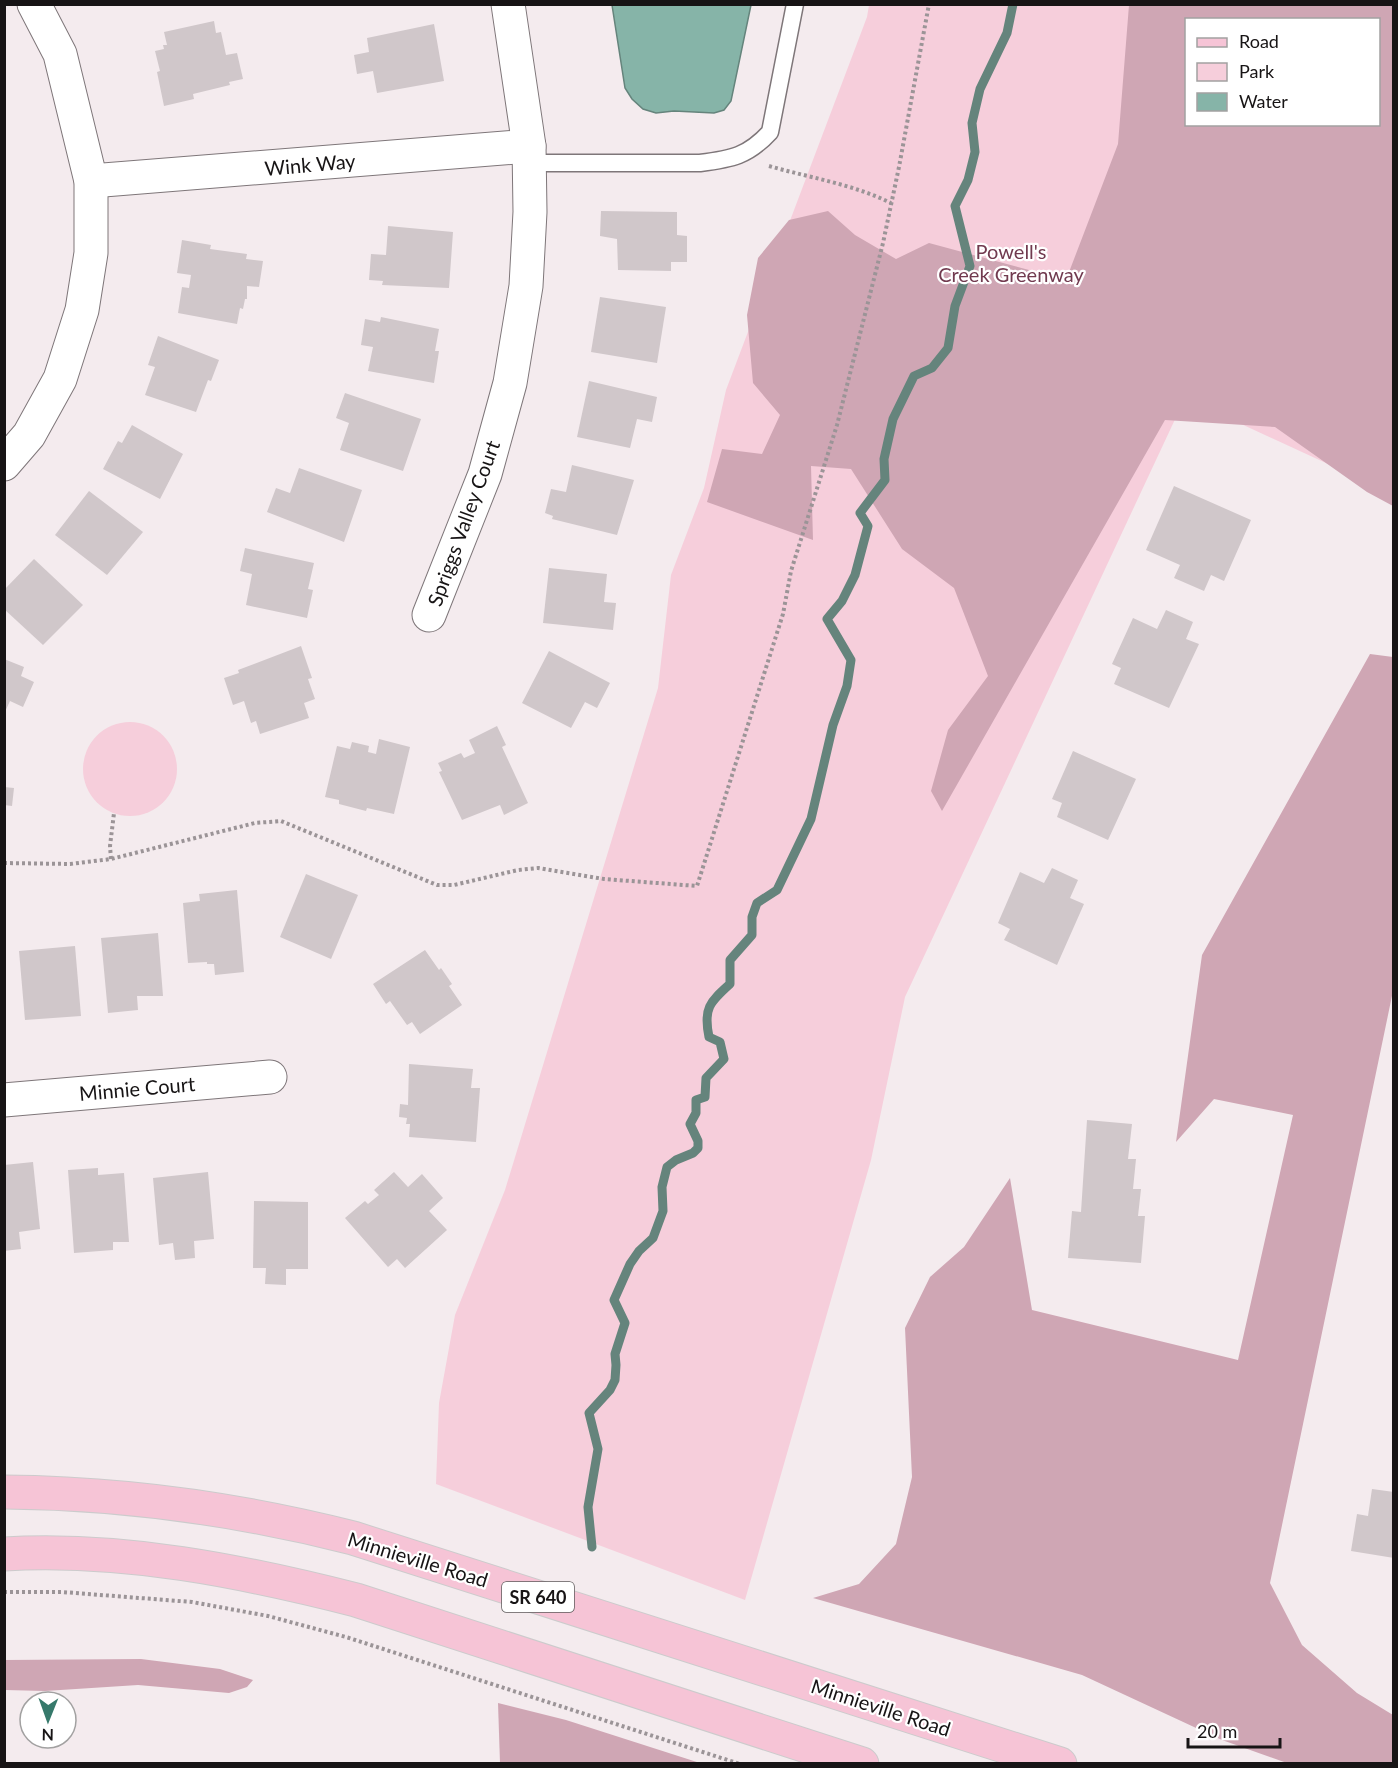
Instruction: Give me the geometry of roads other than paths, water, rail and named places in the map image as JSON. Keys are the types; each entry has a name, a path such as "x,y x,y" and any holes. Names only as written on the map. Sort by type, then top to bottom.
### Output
{"main road":[{"name":"Minnieville Road","path":"4,1492 85,1494 172,1503 238,1512 353,1538 1060,1764"},
{"path":"4,1554 124,1557 232,1572 299,1586 367,1604 862,1764"}],"street":[{"path":"4,464 29,435 60,379 82,310 91,253 92,181 60,54 34,4"},
{"name":"Spriggs Valley Court","path":"429,615 485,474 510,383 526,286 530,212 529,154 508,4"},
{"name":"Wink Way","path":"92,181 529,154"},
{"name":"Minnie Court","path":"4,1100 270,1077"}],"lane":[{"path":"529,154 700,163 726,160 746,154 770,132 795,4"}],"water":[{"path":"612,5 751,5 731,101 724,110 714,113 674,111 656,113 643,109 632,99 625,88"}],"waterway":[{"path":"592,1547 588,1507 598,1449 589,1413 610,1390 615,1380 615,1354 625,1323 614,1300 630,1264 639,1251 653,1238 663,1211 662,1187 667,1167 698,1148 698,1141 690,1124 696,1113 696,1100 705,1097 706,1078 724,1059 720,1042 709,1037 707,1019 710,1006 730,984 730,960 752,935 752,917 757,903 777,890 811,819 833,725 847,686 851,660 827,619 842,601 855,575 868,526 860,513 885,480 884,459 893,419 914,376 932,368 948,348 955,306 970,266 955,206 968,180 975,152 972,123 980,89 1007,33 1013,4"}],"park label":[{"name":"Powell's Creek Greenway","path":"1011,262"}]}
